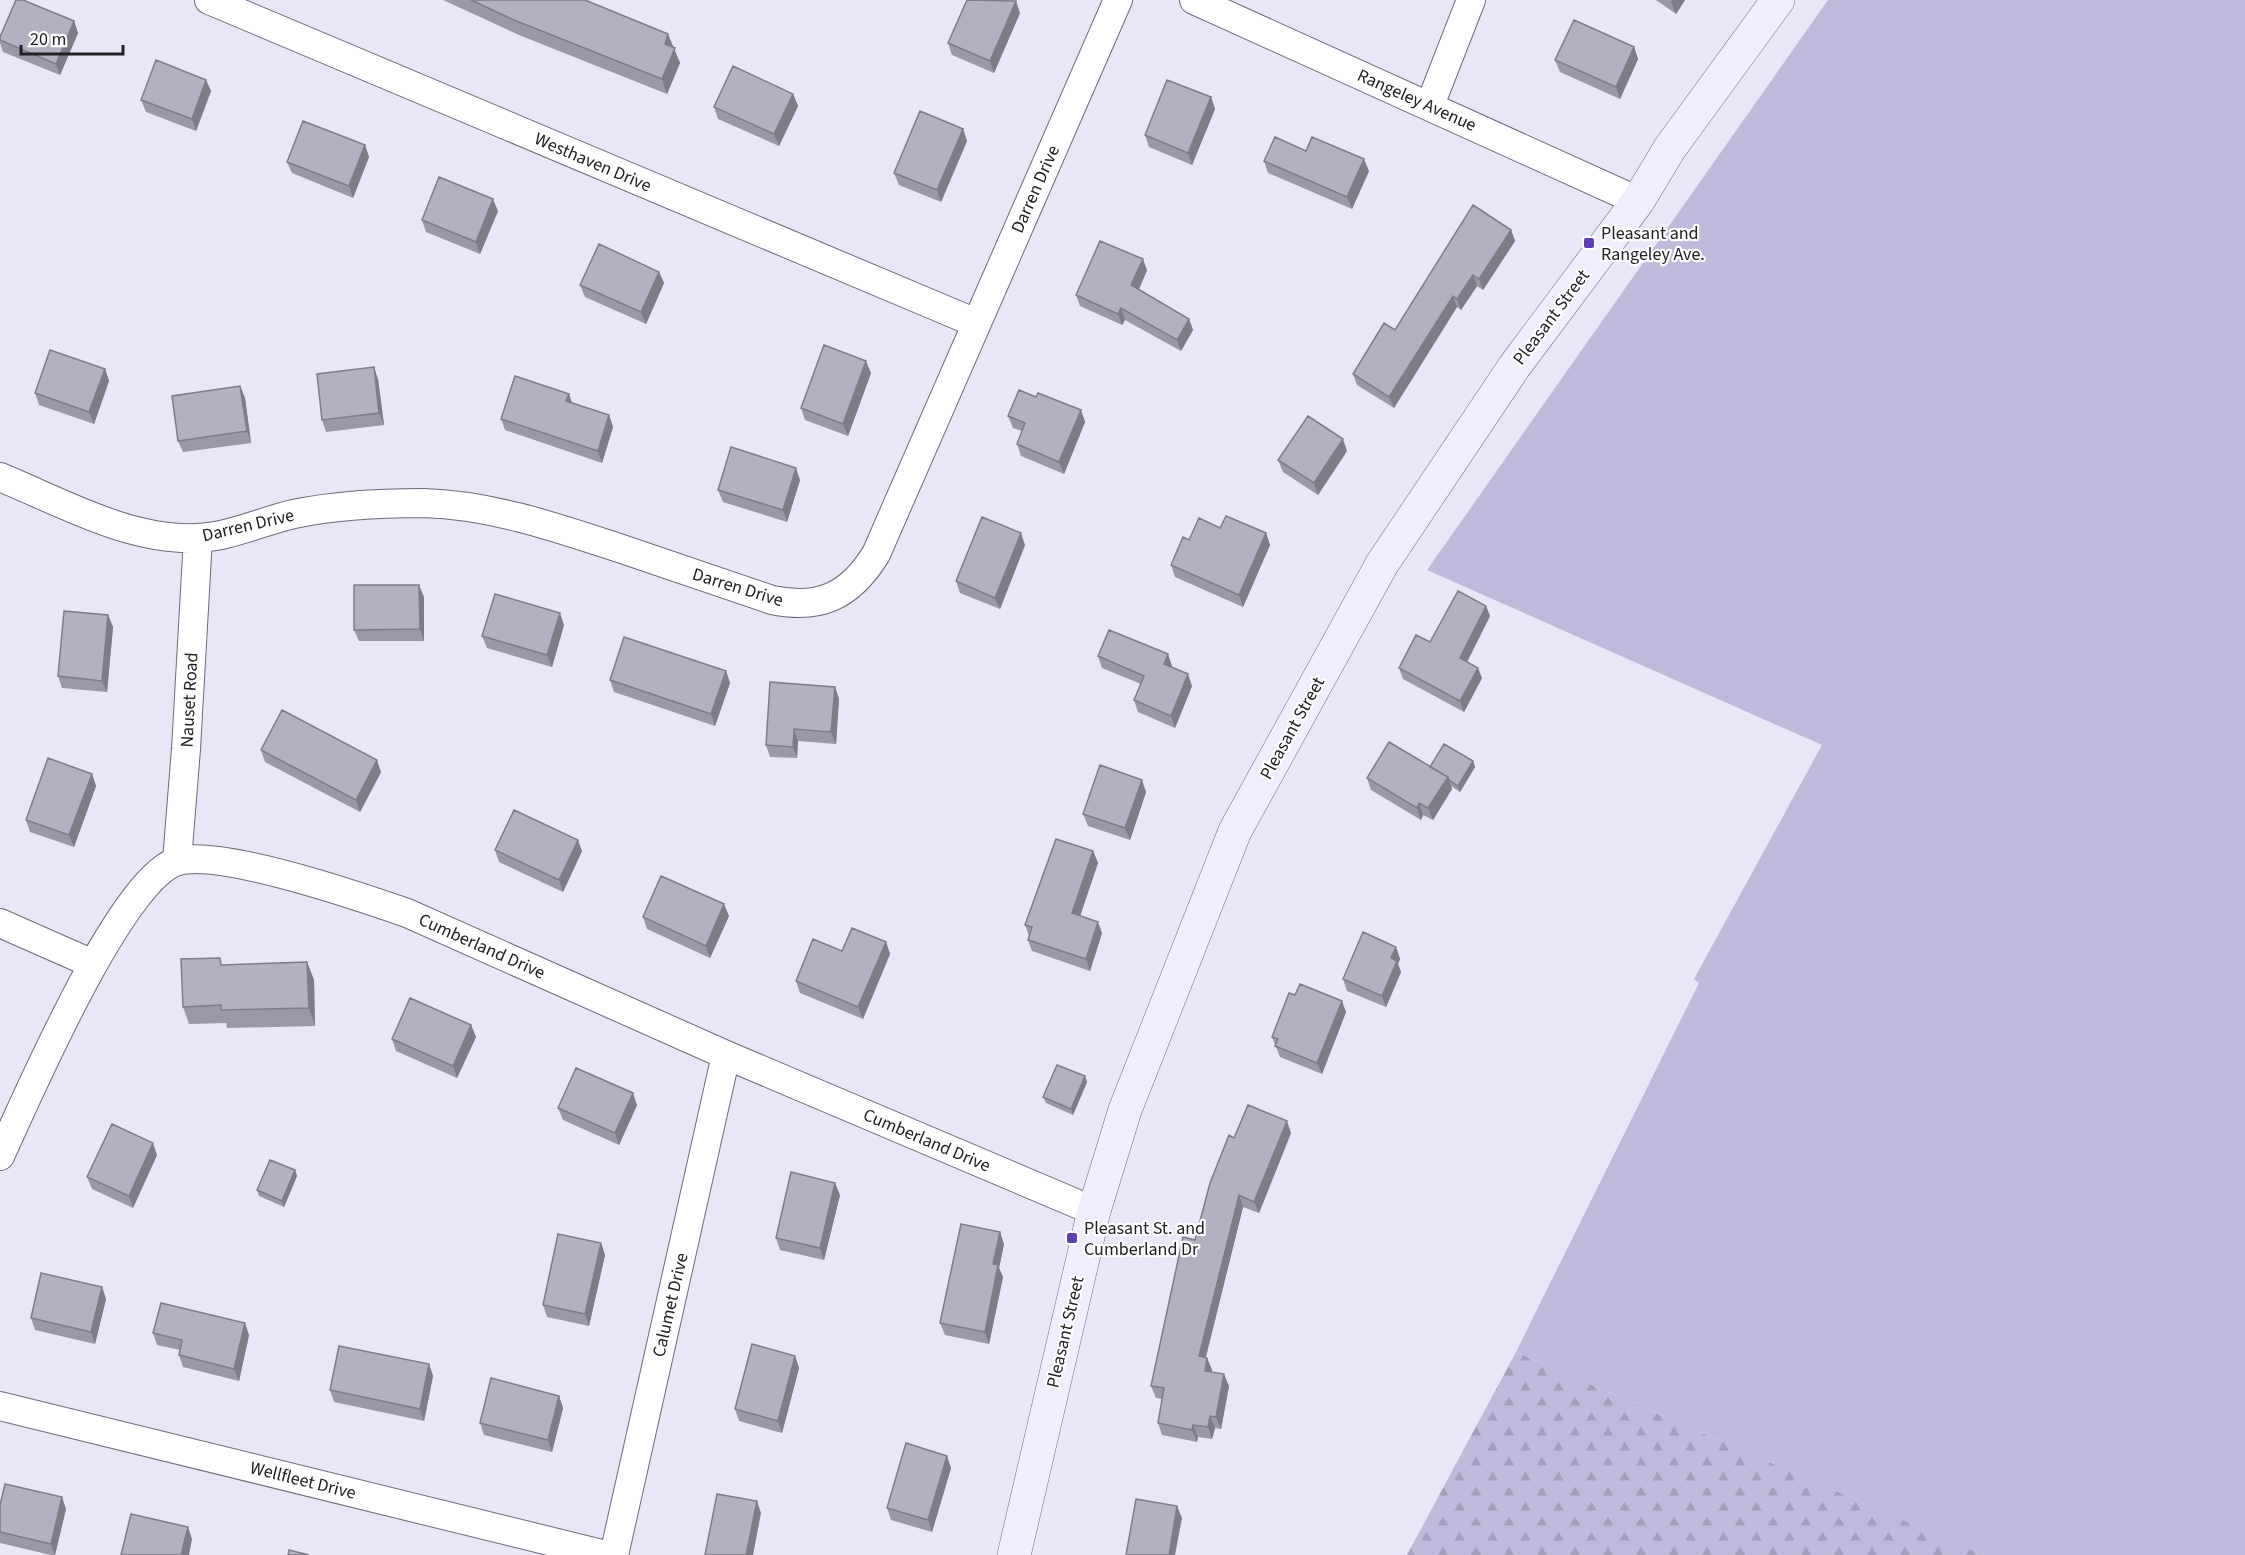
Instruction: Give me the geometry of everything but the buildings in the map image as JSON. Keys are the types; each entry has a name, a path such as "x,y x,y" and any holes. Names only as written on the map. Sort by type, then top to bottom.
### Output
{"main road":[{"name":"Pleasant Street","path":"1014,1555 1094,1211 1136,1080 1241,821 1382,564 1514,367 1638,201 1670,148 1778,0"}],"street":[{"name":"Westhaven Drive","path":"209,0 976,323"},
{"name":"Darren Drive","path":"0,477 125,527 152,534 198,538 223,534 294,514 325,509 425,503 459,506 549,525 772,600 800,604 829,599 855,581 876,554 1118,0"},
{"name":"Rangeley Avenue","path":"1194,0 1638,201"},
{"path":"1430,105 1471,0"},
{"name":"Nauset Road","path":"177,861 198,538"},
{"name":"Cumberland Drive","path":"177,861 202,859 232,862 368,899 406,913 726,1055 1094,1211"},
{"path":"0,1156 93,964 130,904 153,877 177,861"},
{"path":"0,923 93,964"},
{"name":"Calumet Drive","path":"614,1555 726,1055"},
{"name":"Wellfleet Drive","path":"0,1406 606,1555"}],"green space":[{"path":"1828,0 2245,0 2245,1555 1984,1555 1516,1352 1699,983 1694,979 1822,745 1427,570"},
{"path":"1516,1352 1984,1555 1407,1555"}],"place":[{"name":"Pleasant and Rangeley Ave.","path":"1589,243"},
{"name":"Pleasant St. and Cumberland Dr","path":"1072,1238"}]}
